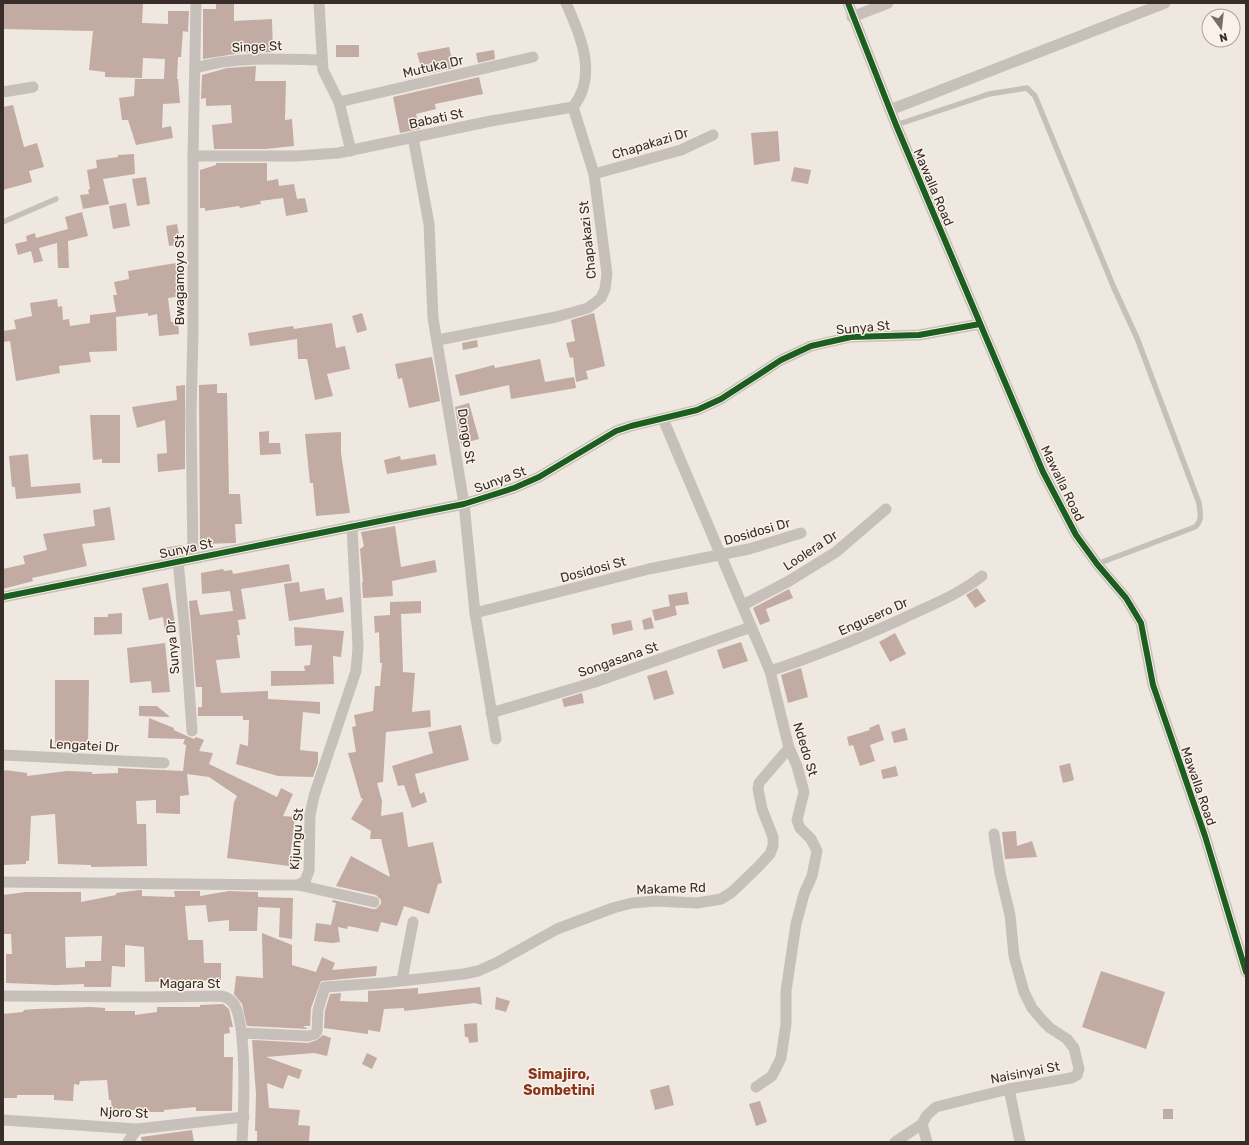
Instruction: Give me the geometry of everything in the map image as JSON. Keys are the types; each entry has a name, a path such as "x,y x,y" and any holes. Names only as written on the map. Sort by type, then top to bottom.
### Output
{"street":[{"name":"Bwagamoyo St","path":"193,558 191,414 193,331 193,156 197,3"},
{"path":"319,3 321,60 323,70 339,102 351,151"},
{"path":"566,3 587,62 587,76 584,90 581,98 574,107"},
{"name":"Mawalla Road","path":"848,3 852,17 896,125 1043,472 1076,535 1097,564 1126,598 1141,623 1153,685 1204,836 1246,972"},
{"path":"852,17 888,3"},
{"path":"890,110 1165,3"},
{"name":"Mutuka Dr","path":"339,102 533,58"},
{"name":"Singe St","path":"195,68 221,62 247,59 321,60"},
{"path":"3,92 33,87"},
{"name":"Babati St","path":"193,156 297,156 351,151 491,121 574,107"},
{"name":"Chapakazi St","path":"438,340 556,317 588,308 601,298 605,289 607,274 594,174 574,107"},
{"name":"Chapakazi Dr","path":"594,174 680,150 713,135"},
{"name":"Dongo St","path":"413,137 429,224 432,311 464,504 475,613 496,739"},
{"name":"Sunya St","path":"3,597 464,504 514,488 539,477 616,431 697,410 721,398 781,360 811,346 852,337 919,334 980,324"},
{"name":"Ndedo St","path":"663,419 770,671 789,748 797,766 804,792 797,820 800,828 816,847 818,857 804,894 796,924 786,991 786,1024 781,1058 772,1076 756,1087"},
{"name":"Loolera Dr","path":"743,605 789,581 836,552 886,508"},
{"name":"Kijungu St","path":"3,882 298,885 305,881 310,871 310,815 314,796 356,671 358,647 352,526"},
{"name":"Dosidosi Dr","path":"720,555 766,544 801,533"},
{"name":"Dosidosi St","path":"475,613 649,569 720,555"},
{"name":"Sunya Dr","path":"178,561 192,731"},
{"name":"Engusero Dr","path":"770,671 816,656 864,636 954,595 982,576"},
{"name":"Songasana St","path":"491,713 595,682 752,627"},
{"name":"Makame Rd","path":"242,1033 312,1036 317,1031 318,1010 325,987 445,977 478,971 557,928 573,921 632,903 655,901 697,903 722,899 745,880 770,854 773,846 773,838 762,809 758,789 759,783 789,748"},
{"name":"Lengatei Dr","path":"3,755 164,763"},
{"name":"Naisinyai St","path":"895,1142 922,1124 927,1115 936,1107 1009,1090 1071,1078 1077,1075 1079,1069 1074,1048 1067,1039 1050,1028 1043,1021 1032,1008 1024,992 1014,956 1010,915 1000,873 994,834"},
{"path":"298,885 374,902"},
{"path":"402,980 413,922"},
{"name":"Magara St","path":"3,996 221,996 228,998 234,1004 238,1012 242,1033 244,1118 242,1142"},
{"path":"1009,1090 1020,1142"},
{"name":"Njoro St","path":"3,1120 137,1129 244,1118"},
{"path":"922,1124 927,1142"},
{"path":"128,1142 137,1129"}],"lane":[{"path":"896,125 989,94 1027,88 1035,96 1114,288 1137,338 1192,483 1199,503 1201,517 1199,524 1196,527 1097,564"},
{"path":"3,222 56,199"}],"building":[{"path":"3,3 143,3 142,23 168,24 168,11 189,11 188,32 183,31 181,57 178,57 177,79 180,103 163,104 162,128 171,126 173,138 136,145 128,120 122,120 119,98 134,96 135,79 164,79 165,59 143,58 142,78 105,77 105,72 89,70 93,31 3,29"},
{"path":"216,4 234,4 234,21 272,19 273,52 241,53 203,59 203,9 216,9"},
{"path":"336,45 359,45 359,57 336,57"},
{"path":"449,47 454,68 423,75 417,53"},
{"path":"494,50 495,59 478,63 476,53"},
{"path":"256,66 255,81 286,81 285,120 292,119 294,146 266,149 214,149 212,125 232,123 231,105 206,106 206,98 201,99 202,75 227,68"},
{"path":"479,77 483,94 435,104 436,109 416,114 420,129 400,133 393,97"},
{"path":"13,105 24,147 37,143 44,167 29,171 32,182 3,190 3,107"},
{"path":"778,131 780,161 754,165 751,133"},
{"path":"134,154 135,174 103,179 109,204 83,209 80,195 89,194 88,190 90,189 87,170 97,168 96,160 118,157 118,155"},
{"path":"216,163 267,163 267,181 278,179 279,186 294,184 297,199 305,198 308,212 286,216 283,198 260,201 261,204 240,208 239,206 205,211 205,208 200,208 200,170 216,165"},
{"path":"794,167 811,170 808,184 791,181"},
{"path":"146,177 150,204 137,206 132,179"},
{"path":"126,203 130,226 113,229 109,206"},
{"path":"82,212 88,236 68,241 69,268 58,268 57,243 39,248 43,261 34,263 31,251 18,255 15,244 27,241 26,236 35,233 36,238 68,229 65,217"},
{"path":"177,224 181,244 169,246 166,226"},
{"path":"176,263 182,296 168,298 171,322 178,321 179,334 159,336 157,314 148,316 148,313 116,317 117,351 89,352 91,362 59,366 60,373 16,381 10,341 3,342 3,331 16,329 14,320 32,316 30,303 57,299 58,307 62,306 63,320 69,319 70,326 90,323 90,315 116,312 113,295 117,295 114,282 129,279 128,271"},
{"path":"362,313 367,330 357,333 352,316"},
{"path":"594,313 605,366 586,371 588,379 576,382 573,357 570,358 566,343 575,341 571,320"},
{"path":"332,323 336,348 345,346 350,369 327,374 333,396 315,400 307,359 298,359 297,339 250,346 248,333 293,326 294,329"},
{"path":"477,340 478,347 463,350 462,343"},
{"path":"432,357 440,401 409,408 402,378 398,379 395,364"},
{"path":"540,359 545,382 574,377 576,388 511,399 509,385 460,396 455,375 494,365 495,368"},
{"path":"217,384 217,393 227,393 229,494 240,494 242,524 235,524 236,543 200,544 199,385"},
{"path":"185,385 185,469 158,472 157,454 167,453 165,420 137,428 132,407 177,400 176,386"},
{"path":"469,403 479,439 461,444 455,407"},
{"path":"90,415 120,415 120,463 102,463 102,459 93,460"},
{"path":"269,431 269,443 280,443 281,454 260,455 259,432"},
{"path":"341,432 341,453 350,513 316,516 313,483 310,483 305,434"},
{"path":"28,454 31,487 80,483 81,493 16,499 15,487 12,487 9,456"},
{"path":"435,454 437,465 387,474 384,460 400,456 401,460"},
{"path":"110,507 115,540 82,544 87,566 32,578 33,581 3,589 3,569 25,564 23,556 47,550 43,534 95,526 93,510"},
{"path":"395,526 401,567 435,560 437,572 392,581 393,596 363,598 360,549 364,546 361,532"},
{"path":"183,545 184,553 164,557 162,548"},
{"path":"289,564 292,581 241,589 246,619 238,620 240,635 237,635 240,658 216,660 221,693 268,691 268,699 320,702 320,714 303,712 300,750 318,752 318,763 313,777 278,776 236,764 240,744 248,746 249,720 243,720 243,716 198,716 198,707 202,707 202,687 196,687 189,601 197,600 200,615 233,611 230,591 202,594 201,573 223,569 224,571 232,570 233,574"},
{"path":"299,582 300,592 324,588 326,600 342,597 344,612 289,621 284,584"},
{"path":"168,583 176,629 165,631 163,617 149,620 142,588"},
{"path":"977,588 986,601 975,608 966,595"},
{"path":"789,589 793,598 766,609 770,621 760,625 753,608"},
{"path":"687,592 689,604 675,606 677,615 655,621 652,610 670,606 668,595"},
{"path":"421,601 421,613 401,614 403,672 415,673 412,712 430,710 431,727 386,732 383,782 377,783 382,801 381,816 403,812 408,847 433,842 442,883 438,884 429,914 404,906 397,926 381,922 378,932 348,926 347,929 338,927 340,942 332,943 314,941 316,923 331,925 336,903 332,902 333,900 373,909 376,909 381,904 381,900 376,895 336,886 351,856 390,877 381,839 370,839 371,831 351,819 363,799 361,798 348,753 356,752 352,727 356,726 354,715 373,711 375,686 380,686 382,663 380,663 379,632 375,633 374,616 390,615 390,602"},
{"path":"122,613 122,634 94,635 94,617 108,617 108,614"},
{"path":"651,617 654,628 644,630 642,620"},
{"path":"631,620 633,630 613,635 611,624"},
{"path":"294,627 344,631 341,657 333,656 334,684 271,686 271,671 305,671 304,666 310,665 312,645 295,646"},
{"path":"895,633 906,654 890,662 879,642"},
{"path":"741,642 748,661 723,669 717,650"},
{"path":"165,643 170,692 152,693 151,681 130,683 127,648"},
{"path":"801,668 808,697 788,703 781,675"},
{"path":"667,670 674,694 654,700 647,676"},
{"path":"55,680 89,680 88,746 55,746"},
{"path":"582,693 584,703 564,707 562,699"},
{"path":"139,706 157,706 170,717 139,716"},
{"path":"149,718 174,728 174,730 194,739 196,737 204,740 199,751 213,753 209,764 277,797 281,788 293,794 283,816 295,817 289,866 227,858 234,802 237,796 209,777 187,774 189,795 180,796 180,814 156,813 156,800 136,801 137,824 146,824 147,866 91,867 91,865 58,864 55,814 31,816 29,861 26,861 26,864 3,865 3,774 5,770 27,773 27,776 67,771 92,772 92,774 118,773 118,768 183,771 186,745 183,744 185,739 148,738"},
{"path":"879,724 884,740 870,745 875,761 860,766 853,745 849,746 847,737 870,730 869,728"},
{"path":"461,725 469,760 415,774 420,794 424,792 427,802 412,808 404,785 398,786 392,766 433,753 428,732"},
{"path":"905,728 908,740 894,743 891,732"},
{"path":"1070,763 1074,780 1063,783 1059,766"},
{"path":"896,766 898,776 883,779 881,770"},
{"path":"1016,831 1017,846 1032,841 1037,857 1005,859 1002,832"},
{"path":"142,890 142,896 175,897 174,891 200,891 200,896 229,891 258,892 258,897 293,898 292,939 279,937 280,908 258,907 257,931 229,931 229,920 208,922 206,905 185,906 188,940 203,940 204,963 221,963 221,980 145,982 144,947 125,945 125,967 112,966 111,987 84,987 84,984 55,985 6,983 6,954 12,954 11,934 3,934 3,895 26,892 81,892 81,902 116,895 116,893","holes":["102,936 101,961 85,961 85,967 66,968 65,937"]},
{"path":"262,933 292,945 292,965 316,972 322,957 335,963 332,970 377,966 376,976 321,981 311,1008 310,1026 303,1026 308,1029 247,1026 242,1004 234,994 236,976 263,978"},
{"path":"1101,971 1165,992 1146,1049 1082,1027"},
{"path":"480,987 482,1005 475,1003 404,1011 404,1008 384,1009 380,1032 368,1030 368,1034 324,1028 325,1011 330,994 341,993 340,1001 368,1002 368,991 418,988 418,994"},
{"path":"496,997 510,1001 506,1012 495,1009"},
{"path":"223,1004 229,1009 233,1027 229,1027 230,1033 224,1034 224,1057 233,1057 232,1111 196,1111 196,1107 164,1110 164,1112 112,1110 111,1100 109,1100 107,1080 80,1081 79,1085 74,1084 73,1101 54,1100 54,1095 17,1095 17,1098 3,1098 3,1014 36,1009 91,1007 105,1008 105,1011 135,1011 135,1015 157,1012 157,1007 200,1007 200,1005"},
{"path":"477,1023 478,1042 469,1043 468,1037 465,1037 464,1024"},
{"path":"323,1035 331,1038 327,1056 314,1053 266,1057 302,1070 299,1079 288,1075 283,1089 267,1083 269,1108 300,1110 298,1125 310,1126 309,1142 257,1142 257,1131 255,1131 256,1094 252,1040 308,1043 317,1040"},
{"path":"367,1053 377,1058 372,1069 362,1064"},
{"path":"669,1085 674,1105 655,1110 650,1090"},
{"path":"760,1101 767,1122 756,1126 749,1104"},
{"path":"1163,1109 1173,1109 1173,1119 1163,1119"},
{"path":"192,1130 194,1142 142,1142 141,1137"}],"cycle path":[{"path":"848,3 896,125 1043,472 1076,535 1097,564 1126,598 1141,623 1153,685 1205,836 1246,972"},
{"path":"3,597 464,504 514,488 539,477 616,431 697,410 721,399 781,360 811,346 851,337 919,335 980,324"}],"district":[{"name":"Simajiro, Sombetini","path":"559,1082"}]}
